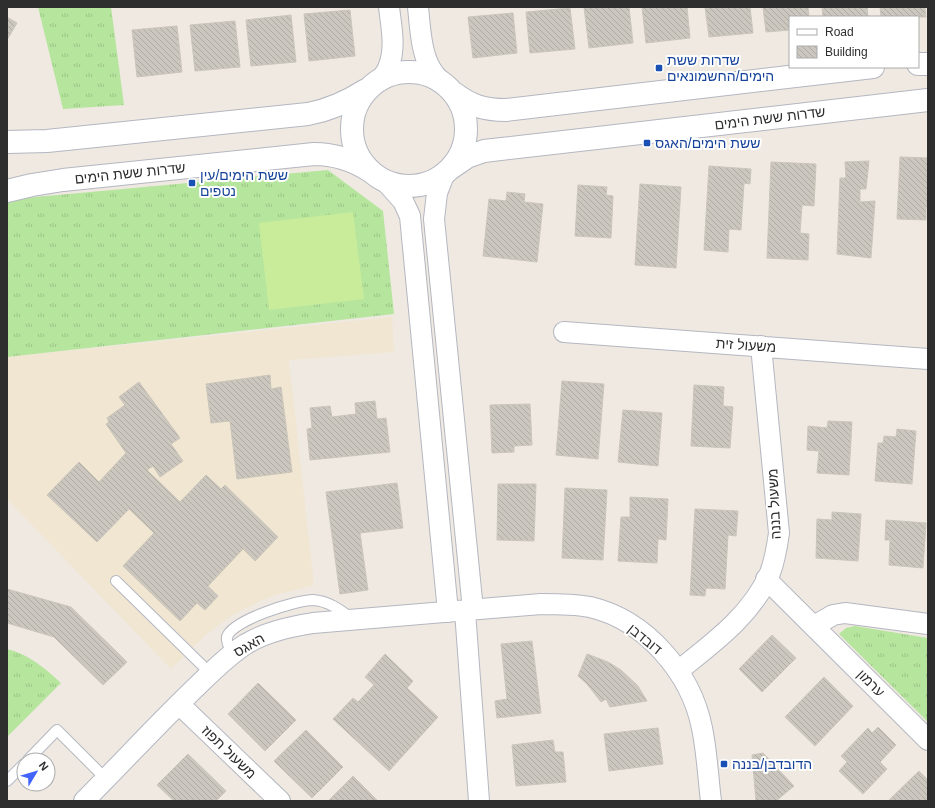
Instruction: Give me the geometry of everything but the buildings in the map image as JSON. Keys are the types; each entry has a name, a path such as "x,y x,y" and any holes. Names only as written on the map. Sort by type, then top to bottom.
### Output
{"street":[{"path":"389,7 392,37 392,54 389,67 356,105 351,131 354,149 363,165 403,200 410,216 462,611"},
{"path":"418,7 424,50 431,68 463,110 466,128 466,136 461,154 447,172 437,192 434,219 462,611 479,801"},
{"path":"7,142 53,140 314,113 340,105 398,73 411,72 424,74 470,104 479,108 506,110 864,68"},
{"name":"שדרות ששת הימים","path":"447,172 467,157 484,151 928,100"},
{"name":"שדרות ששת הימים","path":"7,191 64,180 314,154 344,159 377,176"},
{"path":"377,176 402,186 419,186 436,180 447,172"},
{"name":"משעול זית","path":"564,332 928,359"},
{"name":"משעול בננה","path":"678,671 718,638 753,602 766,580 776,554 779,533 761,346"},
{"name":"ערמון","path":"766,580 928,740"},
{"name":"דובדבן","path":"462,611 541,604 566,604 590,608 613,616 634,627 653,642 670,660 684,680 695,703 702,727 711,801"},
{"name":"האגס","path":"84,801 210,673 232,654 259,637 285,628 313,623 462,611"},
{"path":"814,626 833,615 845,613 928,624"},
{"name":"משעול תפוז","path":"179,704 280,801"}],"lane":[{"path":"116,581 210,673"},
{"path":"36,752 57,730 106,779"},
{"path":"7,781 16,772"}],"shaded area":[{"path":"392,317 394,352 289,360 314,585 276,595 232,615 208,633 171,669 7,499 7,357"}],"green space":[{"path":"38,7 111,7 124,105 63,109"},
{"path":"328,170 383,211 394,314 7,357 7,202 25,198"},
{"path":"353,212 364,299 269,310 259,223"},
{"path":"855,626 928,638 928,722 839,634 846,628"},
{"path":"7,649 22,654 36,662 61,683 7,737"}],"place":[{"name":"שדרות ששת הימים/החשמונאים","path":"659,68"},
{"name":"ששת הימים/האגס","path":"647,143"},
{"name":"ששת הימים/עין נטפים","path":"192,183"},
{"name":"הדובדבן/בננה","path":"724,764"}]}
